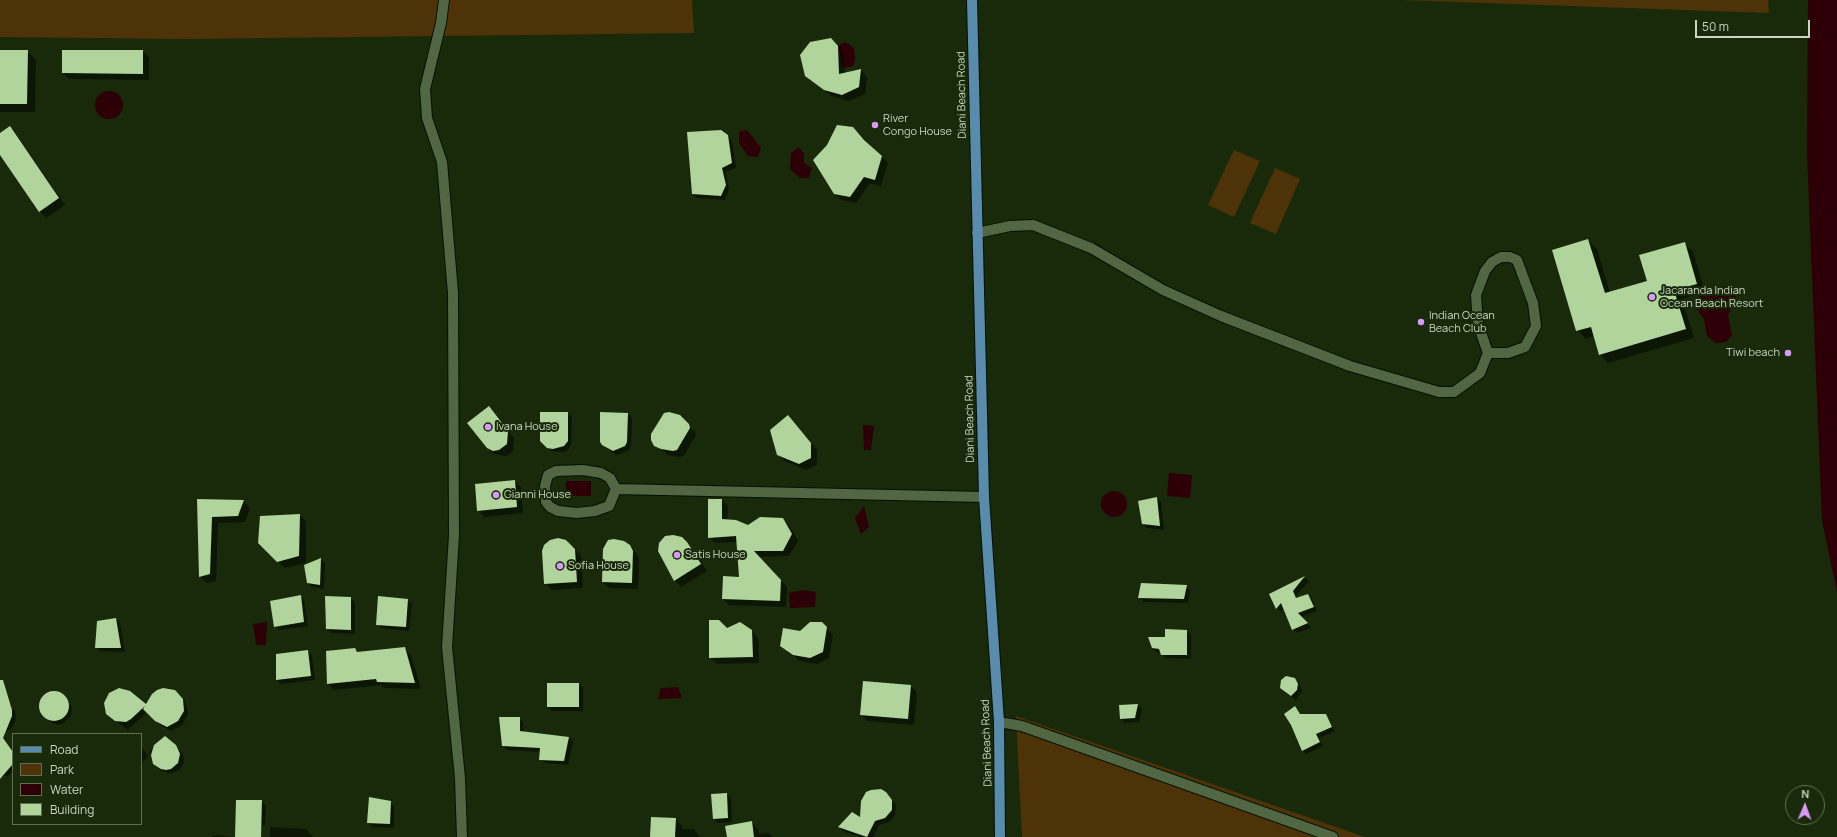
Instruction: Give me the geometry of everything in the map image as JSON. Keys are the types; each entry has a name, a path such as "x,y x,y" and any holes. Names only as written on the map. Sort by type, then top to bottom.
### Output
{"main road":[{"name":"Diani Beach Road","path":"972,0 984,497 999,722 1000,837"}],"street":[{"path":"444,0 442,23 425,89 427,118 442,162 453,293 454,535 447,647 460,778 462,837"},
{"path":"977,233 1010,226 1033,225 1091,248 1163,290 1221,316 1350,366 1439,392 1454,392 1480,373 1488,353 1478,324 1476,295 1485,271 1492,262 1501,257 1510,257 1517,260 1533,303 1536,326 1525,347 1508,354 1488,353"},
{"path":"583,470 601,473 610,478 616,489 609,506 595,511 576,513 558,511 550,507 546,502 545,486 548,475 556,471 583,470"},
{"path":"616,489 984,497"},
{"path":"999,722 1022,726 1333,837"}],"green space":[{"path":"0,0 692,0 694,33 185,39 0,37"},
{"path":"1401,0 1768,0 1769,13"},
{"path":"1234,150 1260,161 1234,217 1208,205"},
{"path":"1275,168 1300,179 1276,234 1250,223"},
{"path":"1016,716 1365,837 1022,837"}],"water":[{"path":"1808,0 1837,0 1837,592 1822,521 1807,154"},
{"path":"845,42 854,48 855,60 853,66 843,68 838,46"},
{"path":"109,91 119,95 123,105 119,115 109,119 99,115 95,105 99,95"},
{"path":"747,130 761,148 758,157 748,156 739,143 739,132"},
{"path":"799,147 804,154 804,163 812,168 809,178 800,178 790,169 791,153"},
{"path":"1724,286 1733,289 1736,296 1728,316 1732,335 1726,342 1716,343 1707,336 1704,319 1696,308 1696,303 1700,295"},
{"path":"863,425 874,426 871,450 864,450"},
{"path":"1169,473 1192,475 1190,498 1167,496"},
{"path":"566,481 591,481 591,496 566,496"},
{"path":"1114,491 1123,495 1127,504 1123,513 1114,517 1105,513 1101,504 1105,495"},
{"path":"864,506 869,527 861,534 855,518"},
{"path":"802,590 816,592 815,607 790,608 789,593"},
{"path":"267,622 266,645 256,645 253,624"},
{"path":"678,687 682,698 658,699 661,688"}],"building":[{"path":"831,38 838,46 839,74 861,69 859,87 842,95 824,90 805,76 800,55 810,42"},
{"path":"0,50 28,50 27,104 0,104"},
{"path":"62,50 143,50 143,74 62,73"},
{"path":"837,125 853,127 864,140 882,156 875,180 864,177 850,197 834,194 813,160 827,145"},
{"path":"10,126 59,198 39,212 0,155 0,133"},
{"path":"721,130 728,135 732,163 722,168 726,185 721,196 692,194 687,132"},
{"name":"Jacaranda Indian Ocean Beach Resort","path":"1588,239 1605,293 1647,281 1639,255 1685,242 1697,284 1674,290 1686,329 1599,355 1591,327 1576,331 1552,250"},
{"name":"Ivana House","path":"489,406 508,431 507,444 499,450 493,451 487,448 467,423"},
{"path":"540,412 568,412 568,441 564,446 553,449 547,448 540,441"},
{"path":"600,412 628,413 627,442 625,446 613,451 602,445 600,442"},
{"path":"669,412 680,415 689,424 690,428 677,450 673,451 654,446 651,440 651,434 664,413"},
{"path":"788,415 811,443 811,458 799,464 777,455 770,430"},
{"name":"Gianni House","path":"515,480 517,507 477,511 475,484"},
{"path":"1157,497 1160,526 1142,524 1138,501"},
{"path":"197,499 244,500 238,516 212,517 210,574 199,577"},
{"path":"708,499 722,499 722,519 736,520 748,525 760,517 783,518 792,534 783,551 754,551 781,580 780,601 722,599 723,576 739,577 736,536 708,538"},
{"path":"300,514 299,556 277,562 258,543 260,516"},
{"name":"Satis House","path":"673,535 682,537 687,542 701,564 674,581 658,551 659,543 665,536"},
{"name":"Sofia House","path":"558,538 566,540 575,549 577,582 544,584 542,551 544,545 550,540"},
{"path":"614,539 624,541 630,545 633,551 632,583 602,582 603,549 608,540"},
{"path":"321,558 320,585 307,583 304,565"},
{"path":"1305,576 1293,591 1296,598 1308,594 1314,607 1298,613 1308,623 1292,630 1281,603 1276,609 1269,594"},
{"path":"1141,583 1187,585 1184,599 1138,598"},
{"path":"301,595 304,622 274,627 270,601"},
{"path":"325,596 351,597 351,630 326,629"},
{"path":"378,596 408,599 406,627 376,625"},
{"path":"116,618 121,648 95,648 97,621"},
{"path":"709,620 719,620 727,628 740,622 752,630 753,657 709,658"},
{"path":"810,622 822,622 827,627 823,652 810,658 793,655 780,646 783,628 800,631"},
{"path":"1165,629 1187,630 1187,655 1161,655 1159,649 1152,648 1148,637 1165,637"},
{"path":"405,647 415,683 377,682 376,679 327,684 326,651 355,648 357,652"},
{"path":"308,650 311,676 276,680 276,654"},
{"path":"1286,676 1295,678 1298,684 1297,690 1291,696 1280,688 1281,680"},
{"path":"0,680 3,680 12,710 12,716 3,738 12,751 12,765 0,779"},
{"path":"863,681 911,685 908,719 860,715"},
{"path":"547,683 579,683 579,707 547,707"},
{"path":"119,688 130,691 146,704 152,694 157,690 163,688 175,690 183,699 184,711 178,721 167,727 155,721 143,709 145,706 126,722 115,721 106,714 104,703 109,693"},
{"path":"54,691 64,696 69,706 64,716 54,721 44,716 39,706 44,696"},
{"path":"1138,704 1135,718 1120,719 1119,705"},
{"path":"1295,706 1300,714 1326,714 1332,727 1316,734 1320,742 1302,751 1291,725 1284,714"},
{"path":"499,717 520,717 520,731 569,737 564,761 539,760 540,748 502,746"},
{"path":"165,736 176,745 180,754 178,763 171,769 166,770 153,764 151,755 154,745"},
{"path":"881,789 886,792 892,800 892,810 885,818 875,821 867,837 838,827 852,812 860,817 861,801 866,792"},
{"path":"727,793 728,818 713,819 711,794"},
{"path":"369,797 391,801 390,824 367,823"},
{"path":"236,800 262,800 261,837 235,837"},
{"path":"651,817 676,818 675,837 650,837"},
{"path":"752,821 754,837 727,837 725,826"}],"place":[{"name":"River Congo House","path":"875,125"},
{"name":"Jacaranda Indian Ocean Beach Resort","path":"1652,297"},
{"name":"Indian Ocean Beach Club","path":"1421,322"},
{"name":"Tiwi beach","path":"1788,353"},
{"name":"Ivana House","path":"488,427"},
{"name":"Gianni House","path":"496,495"},
{"name":"Satis House","path":"677,555"},
{"name":"Sofia House","path":"560,566"}]}
